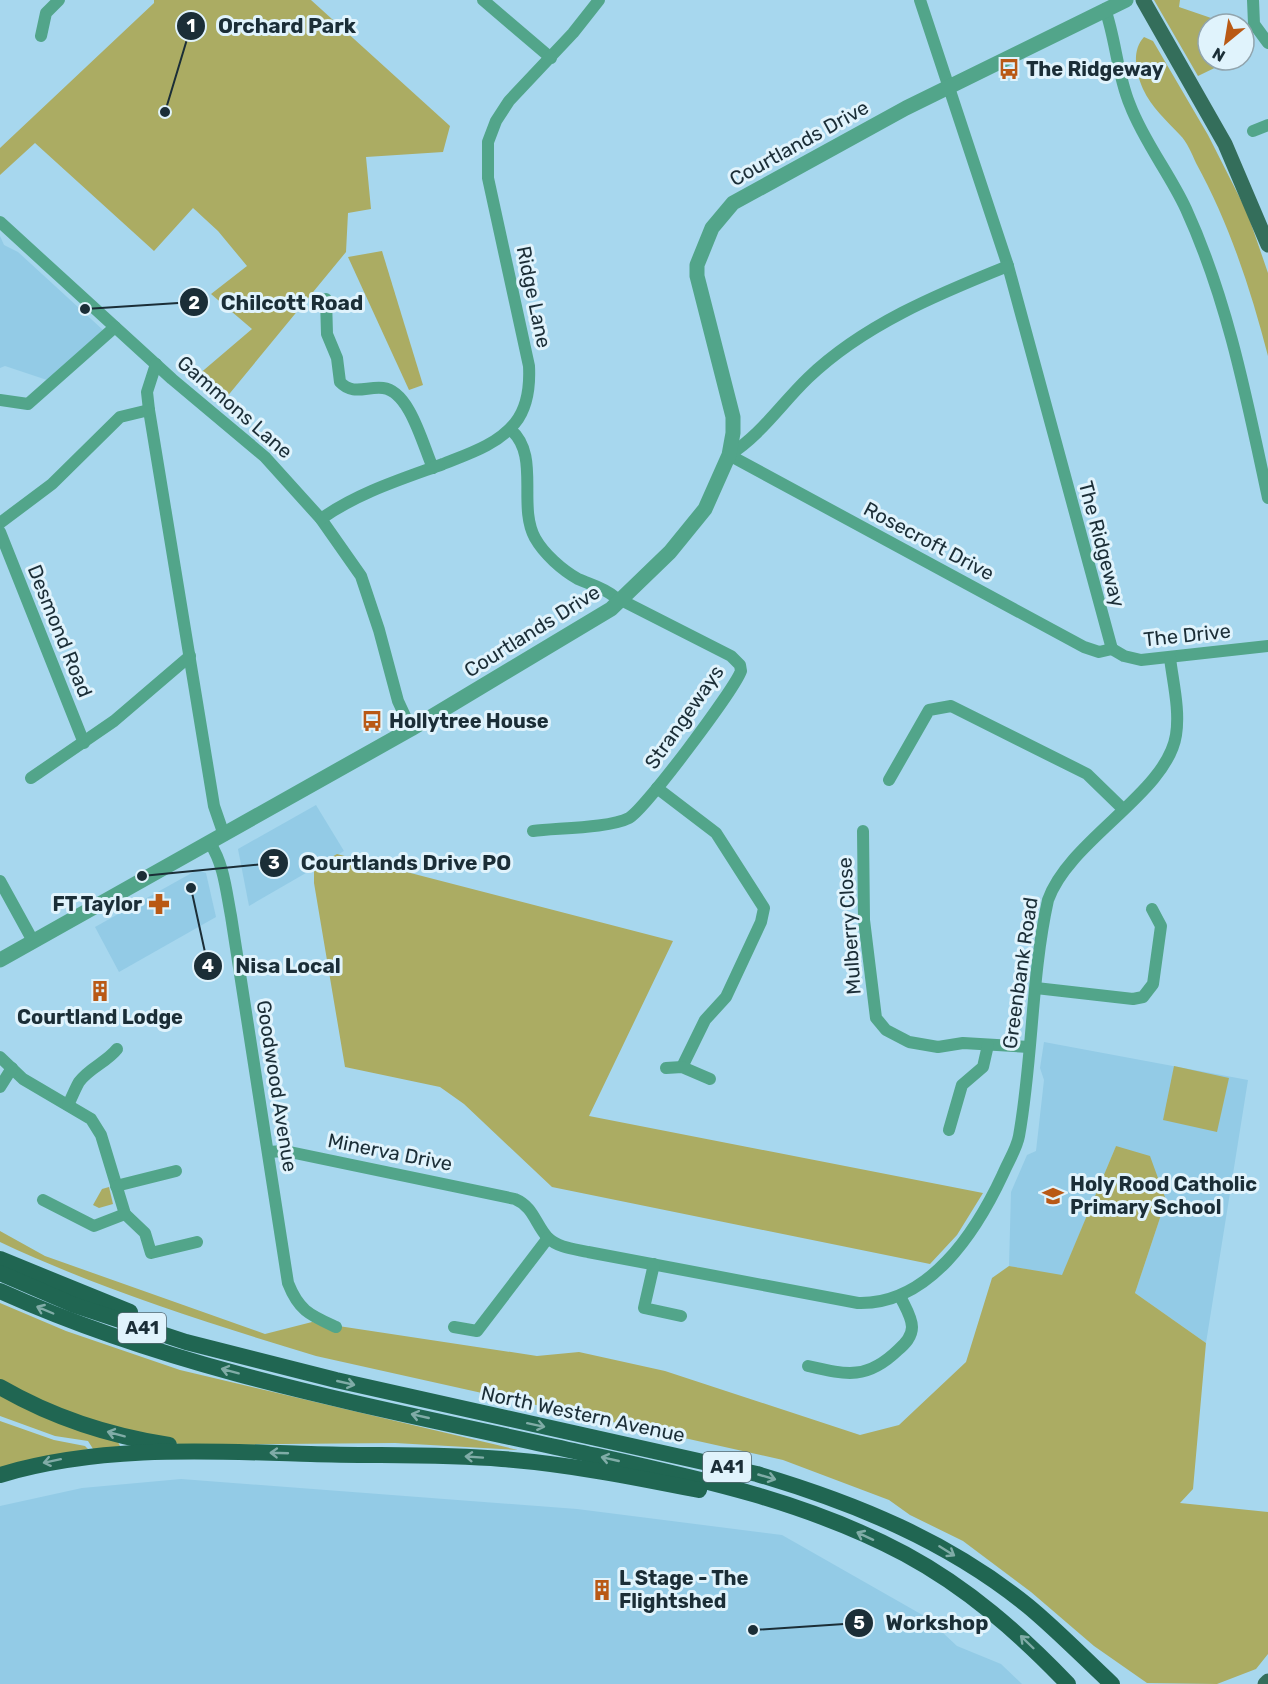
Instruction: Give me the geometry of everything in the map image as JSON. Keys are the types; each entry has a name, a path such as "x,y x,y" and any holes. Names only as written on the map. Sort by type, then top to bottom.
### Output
{"highway":[{"path":"0,1259 118,1308 289,1369"},
{"name":"North Western Avenue","path":"0,1273 74,1305 186,1342 289,1369 757,1474 806,1488 876,1515 927,1539 987,1577 1028,1606 1112,1684"},
{"name":"North Western Avenue","path":"0,1291 71,1321 184,1359 693,1478 769,1498 905,1555 964,1590 1000,1618 1068,1684"},
{"path":"0,1388 60,1416 117,1435 183,1447 236,1452"},
{"path":"0,1475 40,1464 92,1455 236,1452 455,1456 540,1463 699,1490 821,1518"}],"main road":[{"path":"1143,0 1225,144 1268,245"}],"street":[{"path":"41,36 46,13 59,0"},
{"path":"483,0 551,58"},
{"name":"Ridge Lane","path":"321,519 349,501 489,444 517,421 527,398 529,366 488,178 486,152 492,129 502,111 551,58 599,0"},
{"name":"The Ridgeway","path":"920,0 1008,266 1112,649"},
{"name":"Courtlands Drive","path":"0,960 411,729 597,619 621,600 692,529 714,493 729,455 733,417 697,276 697,265 712,228 733,203 947,87 1126,0"},
{"path":"1253,0 1254,24 1268,43"},
{"path":"1105,9 1112,31 1118,70 1130,107 1186,208 1222,297 1268,498"},
{"path":"1253,131 1268,125"},
{"name":"Gammons Lane","path":"0,222 156,364 251,443 321,519 361,576 376,620 398,701 411,729"},
{"path":"729,455 750,442 808,377 846,346 933,296 1008,266"},
{"path":"326,299 327,334 337,358 340,382 355,390 384,388 402,399 411,412 433,468"},
{"path":"0,400 28,404 116,327"},
{"path":"156,364 147,392 149,410 214,806 224,835"},
{"path":"0,523 52,484 84,455 120,417 149,410"},
{"path":"510,429 519,438 524,453 530,525 536,539 550,557 570,574 604,588 621,600"},
{"name":"Rosecroft Drive","path":"729,455 1084,647 1099,652 1112,649"},
{"name":"Desmond Road","path":"0,532 84,743"},
{"name":"Strangeways","path":"533,831 618,822 636,813 739,677 741,668 731,656 621,600"},
{"name":"The Drive","path":"1112,649 1131,659 1170,658 1268,646"},
{"path":"31,778 114,722 189,656"},
{"name":"Greenbank Road","path":"548,1238 570,1248 858,1303 882,1302 900,1296 935,1272 962,1242 995,1190 1019,1138 1045,915 1052,890 1066,868 1163,765 1173,747 1177,726 1170,658"},
{"path":"890,780 929,710 951,706 1087,774 1123,809"},
{"path":"657,788 716,833 764,908 761,922 726,998 705,1020 682,1067"},
{"name":"Mulberry Close","path":"862,831 864,920 876,1018 886,1030 909,1042 938,1047 963,1042 988,1045"},
{"name":"Goodwood Avenue","path":"210,843 218,856 225,883 288,1283 296,1302 313,1316 336,1327"},
{"path":"0,881 33,941"},
{"path":"1036,988 1134,999 1143,997 1153,984 1161,926 1152,909"},
{"path":"949,1130 959,1091 966,1080 983,1067 988,1045 1029,1047"},
{"path":"68,1105 80,1081 102,1061 110,1058 117,1049"},
{"path":"0,1057 39,1089 91,1119 101,1135 125,1214 145,1233 151,1253 197,1242"},
{"path":"666,1068 682,1067 710,1079"},
{"path":"0,1087 12,1068"},
{"name":"Minerva Drive","path":"268,1152 285,1151 505,1196 528,1206 548,1238"},
{"path":"116,1186 176,1171"},
{"path":"43,1200 94,1226 125,1214"},
{"path":"454,1328 477,1331 548,1238"},
{"path":"654,1264 644,1308 681,1316"},
{"path":"808,1366 848,1374 882,1366 902,1347 911,1332 911,1320 900,1296"}],"shaded area":[{"path":"154,0 311,0 450,126 443,152 366,157 371,209 348,213 346,252 221,404 191,381 252,329 211,294 247,266 218,231 193,208 154,251 35,143 0,175 0,148 154,3"},
{"path":"1154,0 1180,0 1179,7 1196,13 1196,72 1206,72 1198,76"},
{"path":"1144,37 1153,41 1208,135 1247,212 1268,273 1268,356 1246,282 1219,209 1183,138 1155,108 1140,83 1136,55"},
{"path":"0,236 4,245 18,252 103,330 47,380 5,366 0,368"},
{"path":"382,251 423,385 409,390 348,257"},
{"path":"316,805 344,851 249,906 238,849"},
{"path":"337,854 673,941 589,1116 983,1193 957,1235 930,1264 552,1187 464,1104 440,1087 345,1067 314,883 314,867"},
{"path":"197,870 206,873 216,917 119,972 95,927"},
{"name":"Holy Rood Catholic Primary School","path":"1044,1042 1248,1080 1206,1343 1135,1293 1166,1200 1116,1146 1062,1276 1009,1266 1011,1192 1027,1155 1036,1151 1044,1080 1040,1068"},
{"path":"1174,1066 1229,1078 1217,1132 1163,1120"},
{"path":"1116,1146 1150,1156 1166,1200 1135,1293 1206,1343 1193,1489 1180,1503 1268,1512 1268,1654 1256,1669 1217,1684 1147,1683 1094,1646 1031,1592 963,1541 910,1515 889,1500 783,1460 316,1356 195,1318 116,1290 0,1242 0,1231 45,1256 265,1334 312,1322 537,1356 579,1352 665,1371 860,1435 899,1425 966,1362 992,1278 1009,1266 1062,1275"},
{"path":"109,1187 113,1204 99,1208 93,1205 102,1189"},
{"path":"0,1303 66,1331 180,1370 518,1450 395,1443 184,1445 118,1432 0,1383"},
{"path":"0,1395 118,1442 120,1446 95,1452 88,1441 55,1436 0,1416"},
{"path":"0,1421 54,1440 85,1446 88,1449 0,1471"},
{"path":"181,1479 577,1509 782,1535 926,1617 957,1646 1001,1664 1022,1684 0,1684 0,1506 82,1488"}],"place":[{"name":"The Ridgeway","path":"1009,69"},
{"name":"Orchard Park","path":"165,112"},
{"name":"Chilcott Road","path":"85,309"},
{"name":"Hollytree House","path":"372,721"},
{"name":"Courtlands Drive PO","path":"142,876"},
{"name":"Nisa Local","path":"191,888"},
{"name":"FT Taylor","path":"159,904"},
{"name":"Courtland Lodge","path":"100,991"},
{"name":"Holy Rood Catholic Primary School","path":"1053,1196"},
{"name":"L Stage - The Flightshed","path":"602,1590"},
{"name":"Workshop","path":"753,1630"}]}
